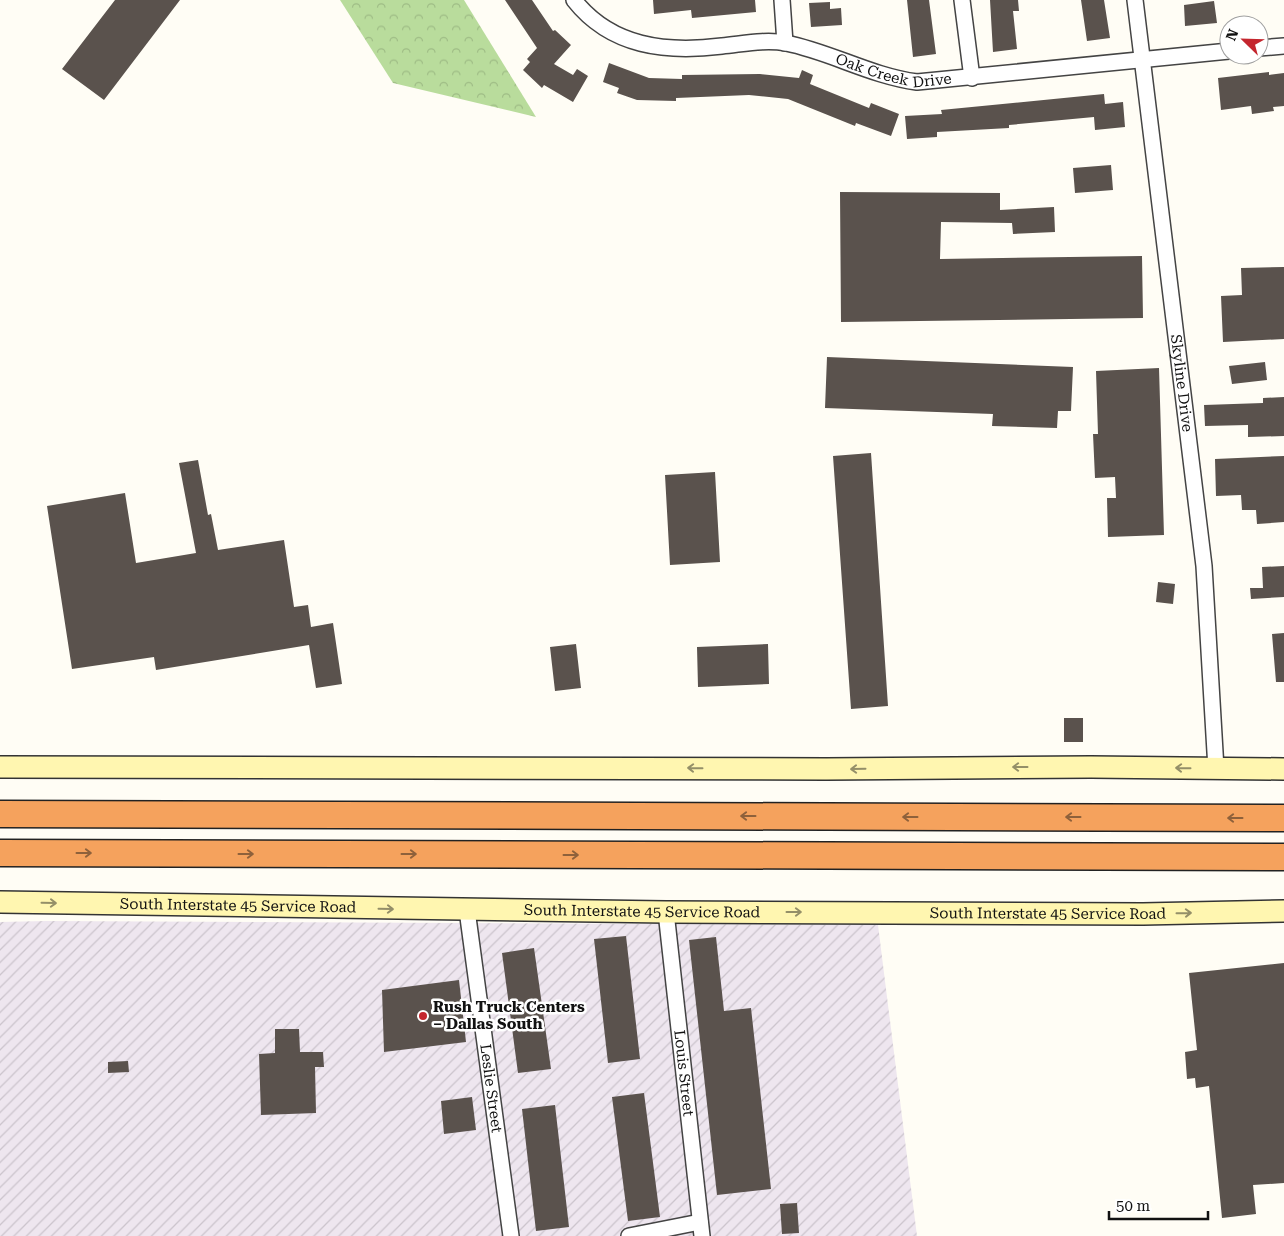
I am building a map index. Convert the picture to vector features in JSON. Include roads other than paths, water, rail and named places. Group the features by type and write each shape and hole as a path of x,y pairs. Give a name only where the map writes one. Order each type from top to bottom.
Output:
{"highway":[{"path":"0,814 1284,818"},
{"path":"0,853 1284,857"}],"main road":[{"path":"0,767 265,766 826,770 1091,767 1284,769"},
{"name":"South Interstate 45 Service Road","path":"0,902 666,912 1152,914 1284,911"}],"street":[{"name":"Oak Creek Drive","path":"574,0 600,26 623,38 654,46 682,49 762,41 785,43 895,79 917,82 1219,52"},
{"path":"782,0 785,43"},
{"path":"962,0 972,78"},
{"name":"Skyline Drive","path":"1135,0 1203,557 1216,769"},
{"path":"1269,47 1284,46"},
{"name":"Leslie Street","path":"467,910 511,1236"},
{"name":"Louis Street","path":"666,912 701,1229"},
{"path":"629,1236 701,1229"}],"place":[{"name":"Rush Truck Centers – Dallas South","path":"423,1016"}]}
